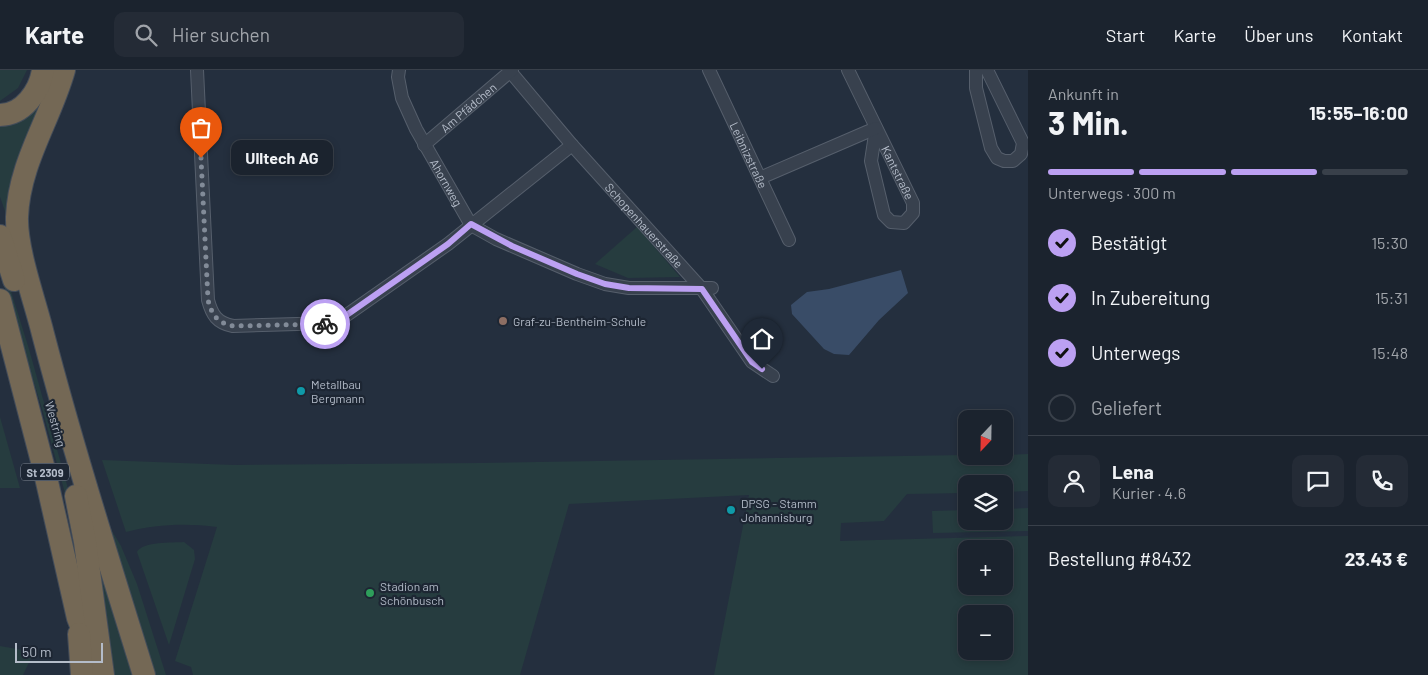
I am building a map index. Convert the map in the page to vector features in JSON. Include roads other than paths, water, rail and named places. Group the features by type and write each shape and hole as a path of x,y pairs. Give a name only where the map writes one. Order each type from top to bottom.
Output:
{"highway":[{"path":"0,115 5,115 21,108 34,95 42,79 43,70"},
{"path":"64,70 60,85 27,164 12,226 144,675"},
{"name":"Westring","path":"12,226 25,312 78,502 103,675"},
{"name":"Westring","path":"0,300 4,322 45,473 78,618 99,675"},
{"path":"25,312 48,351"},
{"path":"78,618 82,675"}],"street":[{"path":"197,70 208,300 215,318 223,324 233,326 332,324 440,249 572,145"},
{"name":"Ahornweg","path":"399,70 398,77 402,98 424,145 471,224"},
{"name":"Am Pfädchen","path":"424,145 511,70"},
{"name":"Schopenhauerstraße","path":"511,70 572,145 707,288 752,362 773,376"},
{"name":"Leibnizstraße","path":"709,70 789,240"},
{"name":"Kantstraße","path":"848,70 913,204 913,213 904,223 891,222 884,215 871,161 876,128"},
{"path":"976,70 976,88 992,148 997,158 1004,161 1013,160 1021,154 1023,143 987,70"},
{"path":"760,178 876,128"},
{"path":"471,224 505,243 605,284 629,288 707,288"}],"water":[{"path":"901,270 908,293 879,320 849,355 834,354 824,349 792,314 791,305 807,292 829,289"}],"place":[{"name":"Ulltech AG","path":"201,158"},
{"name":"Graf-zu-Bentheim-Schule","path":"503,321"},
{"name":"Metallbau Bergmann","path":"301,391"},
{"name":"DPSG - Stamm Johannisburg","path":"731,510"},
{"name":"Stadion am Schönbusch","path":"370,593"}]}
